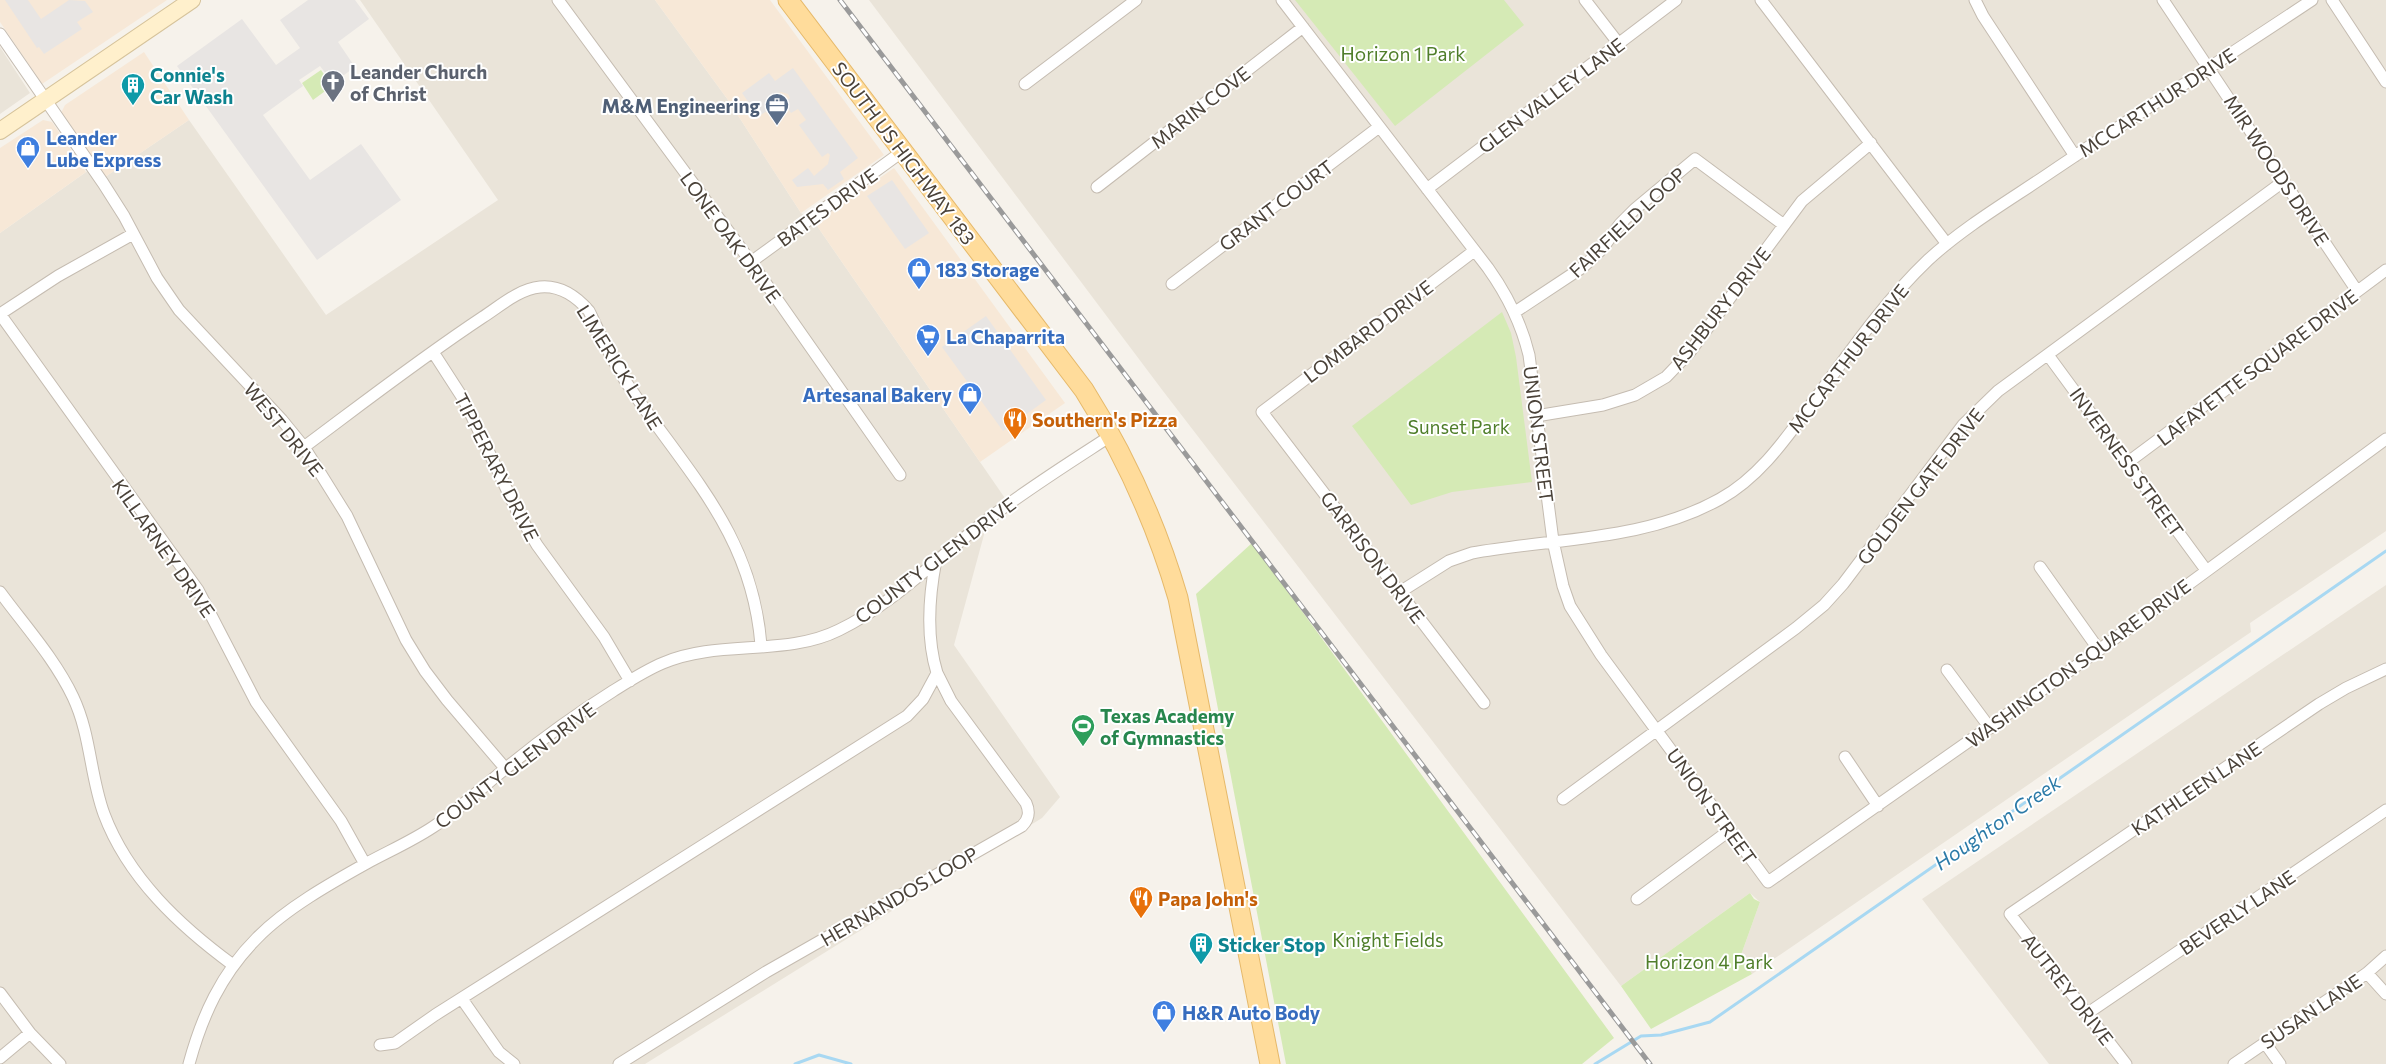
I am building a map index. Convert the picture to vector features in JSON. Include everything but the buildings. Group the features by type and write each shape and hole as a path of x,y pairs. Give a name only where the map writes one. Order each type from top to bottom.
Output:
{"main road":[{"path":"0,131 192,0"},
{"name":"SOUTH US HIGHWAY 183","path":"788,0 1084,390 1112,435 1138,485 1164,552 1178,598 1270,1064"}],"street":[{"name":"LONE OAK DRIVE","path":"558,0 750,262 900,475"},
{"path":"1025,84 1136,0"},
{"name":"UNION STREET","path":"1282,0 1500,285 1515,312 1523,329 1529,355 1553,541 1561,578 1570,606 1582,628 1768,882"},
{"path":"1585,0 1619,44"},
{"name":"GLEN VALLEY LANE","path":"1427,189 1676,0"},
{"path":"1761,0 1947,244"},
{"path":"1975,0 1983,16 2075,156"},
{"name":"MIR WOODS DRIVE","path":"2163,0 2358,291"},
{"name":"MCCARTHUR DRIVE","path":"1400,592 1430,571 1464,555 1665,524 1695,513 1724,498 1750,478 1776,450 1868,327 1927,261 1947,244 2075,156 2312,0"},
{"path":"2332,0 2386,82"},
{"name":"MARIN COVE","path":"1097,187 1303,27"},
{"name":"WEST DRIVE","path":"0,34 103,183 157,278 180,310 304,447 348,516 406,640 425,671 505,768"},
{"name":"GRANT COURT","path":"1172,284 1379,126"},
{"name":"ASHBURY DRIVE","path":"1536,416 1602,405 1635,395 1666,377 1688,353 1802,201 1871,144"},
{"name":"BATES DRIVE","path":"750,262 904,151"},
{"name":"FAIRFIELD LOOP","path":"1515,312 1582,267 1602,249 1620,224 1635,209 1695,159 1784,225"},
{"name":"GOLDEN GATE DRIVE","path":"1563,798 1796,628 1824,605 1843,584 1969,419 1998,391 2284,181"},
{"path":"0,314 58,276 133,234"},
{"name":"LOMBARD DRIVE","path":"1262,412 1474,251"},
{"name":"LAFAYETTE SQUARE DRIVE","path":"2127,463 2386,270"},
{"name":"LIMERICK LANE","path":"304,447 433,352 520,293 532,289 552,287 571,294 588,311 628,384 728,529 750,581 762,646"},
{"name":"KILLARNEY DRIVE","path":"0,314 198,590 256,702 341,821 365,864"},
{"name":"TIPPERARY DRIVE","path":"433,352 464,400 513,502 537,545 604,637 630,681"},
{"name":"INVERNESS STREET","path":"2048,355 2206,570"},
{"name":"GARRISON DRIVE","path":"1262,412 1484,703"},
{"name":"COUNTY GLEN DRIVE","path":"189,1064 204,1017 233,965 270,926 365,864 434,827 505,768 561,726 630,681 665,662 683,656 800,642 840,630 864,617 1027,491 1112,435"},
{"name":"WASHINGTON SQUARE DRIVE","path":"1768,882 2099,650 2386,439"},
{"name":"HERNANDOS LOOP","path":"619,1064 766,972 850,926 949,866 1027,822 1029,809 1026,803 951,701 936,673 930,623 931,596 936,560"},
{"path":"2040,567 2099,650"},
{"path":"0,592 56,669 73,696 89,741 104,814 129,862 152,892 180,922 233,965"},
{"name":"KATHLEEN LANE","path":"2010,914 2319,704 2346,688 2386,669"},
{"path":"1947,670 1990,728"},
{"path":"380,1045 395,1043 898,723 923,699 936,673"},
{"path":"1845,757 1878,806"},
{"name":"BEVERLY LANE","path":"2088,1013 2386,810"},
{"path":"1637,899 1730,830"},
{"name":"AUTREY DRIVE","path":"2010,914 2126,1064"},
{"name":"SUSAN LANE","path":"2234,1064 2367,973 2386,956"},
{"path":"2367,973 2386,994"},
{"path":"0,993 30,1033 60,1064"},
{"path":"462,999 499,1052 514,1064"},
{"path":"0,1058 30,1033"},
{"path":"2265,1043 2280,1064"}],"shaded area":[{"path":"0,0 167,0 42,84 0,22"},
{"path":"5,0 28,0 41,19 69,0 85,1 93,12 77,22 82,29 44,54 39,47 37,48"},
{"path":"308,0 355,0 369,19 338,42 355,67 333,83 320,66 299,80 303,86 263,115 310,180 361,144 401,200 317,260 177,66 242,19 276,65 300,48 280,20"},
{"path":"360,0 655,0 728,100 801,213 815,223 1009,504 988,520 954,645 1060,797 1042,818 645,1064 0,1064 0,233 96,165 105,177 189,120 326,315 498,200"},
{"path":"655,0 770,0 884,155 801,213 728,100"},
{"path":"869,0 2386,0 2386,531 2250,623 2251,632 1752,974 1741,955 1760,902 1750,893 1621,986 1163,391"},
{"path":"0,47 30,93 0,114"},
{"path":"144,52 189,120 105,177 61,113 65,105"},
{"path":"793,68 858,158 840,172 844,179 828,190 823,184 797,187 792,180 808,168 814,176 828,164 830,155 828,153 822,157 799,125 806,120 798,109 791,113 783,103 790,98 788,94 781,92 774,95 779,102 776,104 771,98 765,101 770,109 756,118 744,106 749,103 742,93 769,73 775,81"},
{"path":"43,120 52,122 86,172 0,233 0,148"},
{"path":"894,168 1065,403 980,462 815,223"},
{"path":"892,180 929,233 905,249 867,196"},
{"path":"986,316 1046,400 1003,431 942,347"},
{"path":"2386,585 2386,1064 2049,1064 1922,899"}],"green space":[{"name":"Horizon 1 Park","path":"1295,0 1504,0 1524,25 1395,126"},
{"path":"321,70 332,86 313,100 302,83"},
{"name":"Sunset Park","path":"1502,312 1511,333 1516,357 1532,482 1452,492 1411,505 1352,426"},
{"name":"Knight Fields","path":"1252,543 1614,1038 1582,1064 1286,1064 1196,594"},
{"name":"Horizon 4 Park","path":"1750,893 1754,899 1760,902 1741,955 1752,974 1651,1029 1621,986"}],"waterway":[{"name":"Houghton Creek","path":"1595,1064 1641,1036 1661,1035 1710,1022 2386,551"},
{"name":"Houghton Creek","path":"795,1064 819,1055 851,1064"}],"railway":[{"path":"840,0 1650,1064"}],"place":[{"name":"Leander Church of Christ","path":"333,103"},
{"name":"Connie's Car Wash","path":"133,106"},
{"name":"M&M Engineering","path":"777,126"},
{"name":"Leander Lube Express","path":"28,169"},
{"name":"183 Storage","path":"919,290"},
{"name":"La Chaparrita","path":"928,357"},
{"name":"Artesanal Bakery","path":"970,415"},
{"name":"Southern's Pizza","path":"1015,440"},
{"name":"Texas Academy of Gymnastics","path":"1083,747"},
{"name":"Papa John's","path":"1141,919"},
{"name":"Sticker Stop","path":"1201,965"},
{"name":"H&R Auto Body","path":"1164,1033"}]}
